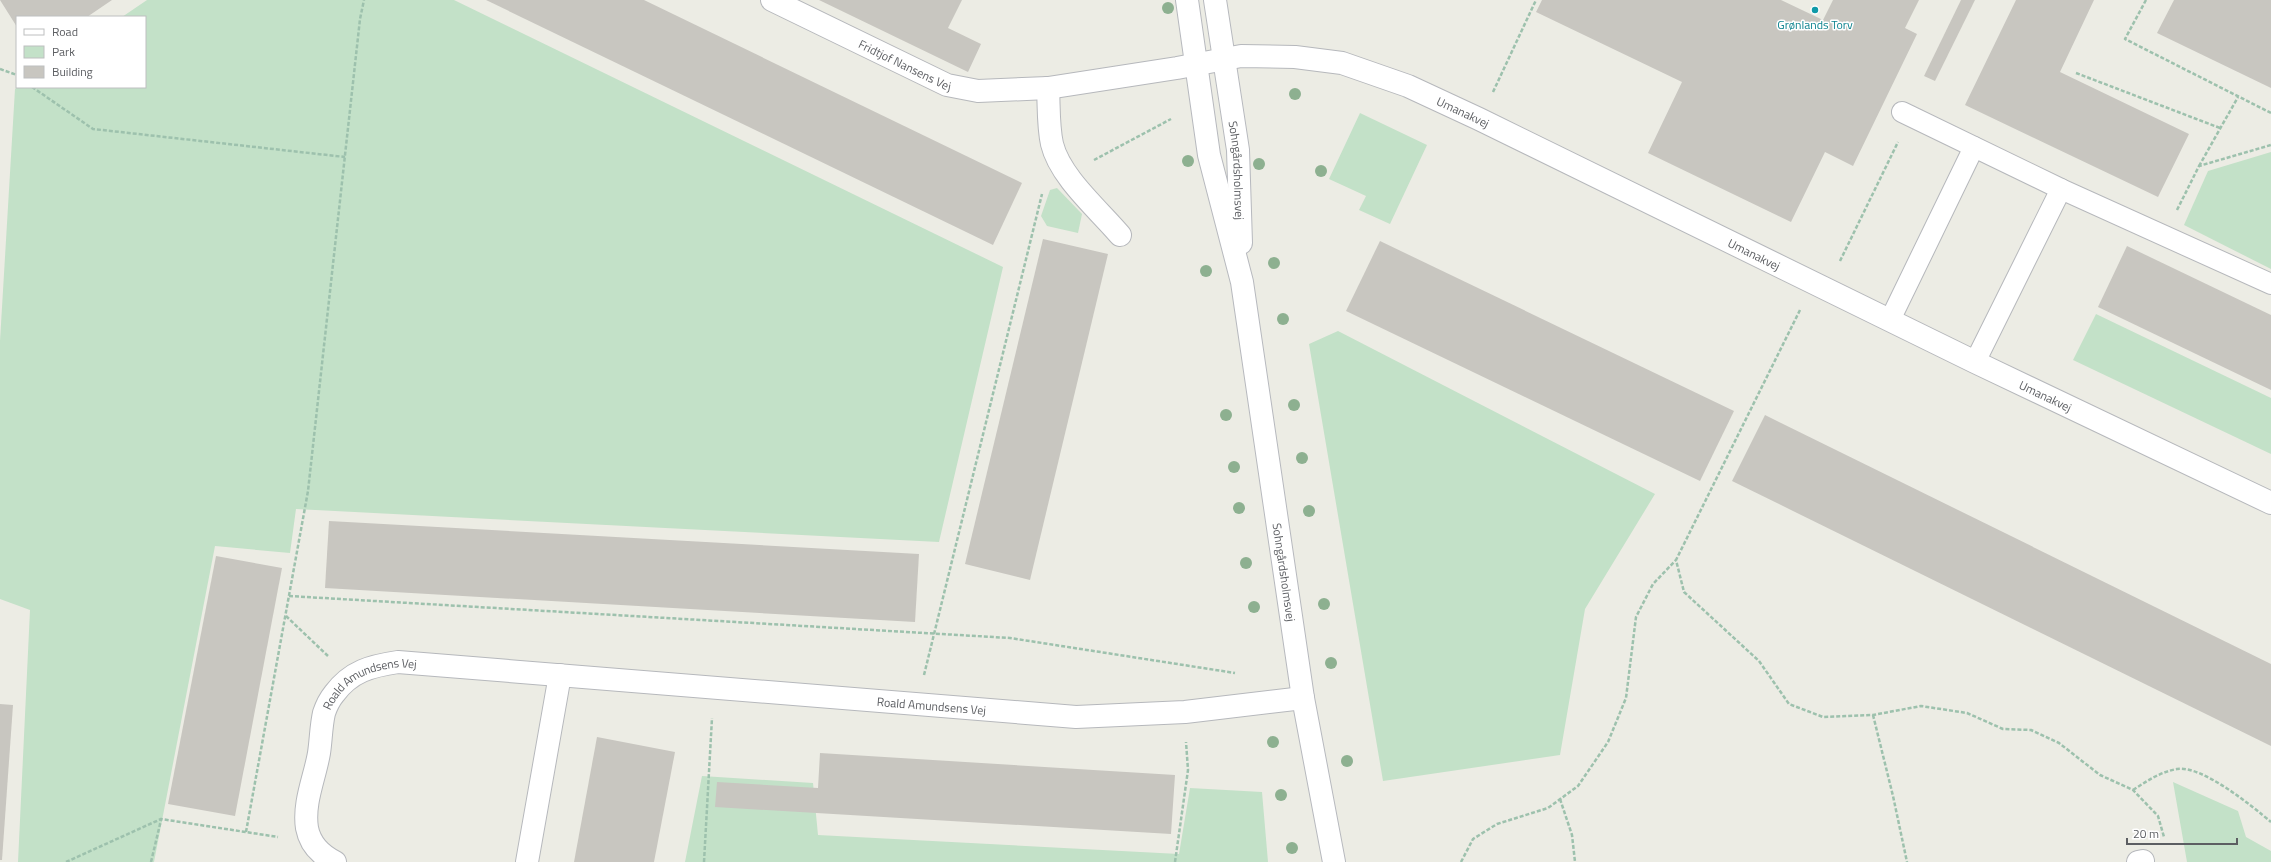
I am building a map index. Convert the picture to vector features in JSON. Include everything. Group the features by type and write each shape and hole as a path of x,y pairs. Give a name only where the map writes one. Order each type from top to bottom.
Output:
{"street":[{"name":"Fridtjof Nansens Vej","path":"772,0 947,85 978,91 1048,88 1197,64"},
{"name":"Sohngårdsholmsvej","path":"1187,0 1209,155 1242,282 1303,698 1334,862"},
{"name":"Sohngårdsholmsvej","path":"1215,0 1238,150 1242,282"},
{"name":"Umanakvej","path":"1224,59 1241,56 1288,57 1342,64 1408,86 1479,119 1975,362 2271,503"},
{"path":"1197,64 1224,59"},
{"path":"1048,88 1052,144 1064,168 1120,235"},
{"name":"Roald Amundsens Vej","path":"335,862 324,856 312,843 307,829 306,813 318,754 324,713 334,694 351,678 371,666 398,662 1076,717 1185,712 1303,698"},
{"path":"527,862 560,675"}],"lane":[{"path":"1907,114 2061,189 2271,284"},
{"path":"1890,320 1974,147"},
{"path":"1975,362 2061,189"}],"path":[{"path":"246,832 308,491 364,0"},
{"path":"1479,119 1536,0"},
{"path":"2146,0 2125,39 2271,114"},
{"path":"0,69 16,75"},
{"path":"2076,73 2220,128"},
{"path":"33,88 93,129 345,157"},
{"path":"2164,235 2199,166 2238,97"},
{"path":"1461,862 1473,839 1479,835 1497,824 1548,808 1578,786 1608,742 1626,698 1636,617 1653,584 1676,560 1820,286 1907,114"},
{"path":"917,704 933,633 1045,180 1064,168 1171,119"},
{"path":"2199,166 2271,145"},
{"path":"1676,560 1684,592 1759,661 1789,704 1822,717 1873,715 1921,706 1968,713 2003,728 2031,730 2060,743 2100,775 2133,790 2158,816 2165,841"},
{"path":"289,596 1010,638 1236,674"},
{"path":"286,616 351,678"},
{"path":"704,862 714,688"},
{"path":"1175,862 1188,770 1185,712"},
{"path":"1873,715 1907,862"},
{"path":"2133,790 2155,776 2178,769 2201,775 2238,794 2271,822"},
{"path":"1560,800 1572,835 1574,862"},
{"path":"151,862 161,819"},
{"path":"66,862 161,819 312,843"}],"green space":[{"path":"147,0 454,0 1003,267 939,542 296,509 290,553 215,546 154,862 18,862 30,610 0,599 0,341 15,89 146,88 146,16 123,16"},
{"path":"1360,113 1427,145 1390,224 1359,210 1366,196 1329,179"},
{"path":"2271,152 2271,269 2184,225 2208,171"},
{"path":"1057,188 1082,214 1078,233 1047,226 1041,216 1050,190"},
{"path":"2096,314 2271,398 2271,454 2073,360"},
{"path":"1338,331 1655,494 1585,609 1560,755 1383,781 1309,344"},
{"path":"702,776 813,783 818,835 1179,854 1190,788 1262,792 1268,862 685,862"},
{"path":"2173,782 2238,811 2246,837 2271,851 2271,862 2187,862"}],"building":[{"path":"0,0 112,0 88,16 16,16 16,25"},
{"path":"486,0 644,0 1022,183 993,245"},
{"path":"819,0 962,0 948,28 981,44 968,72"},
{"path":"1542,0 1781,0 1823,20 1833,0 1919,0 1905,28 1917,34 1853,166 1825,152 1791,222 1648,153 1682,82 1536,12"},
{"path":"1961,0 1975,0 1935,81 1924,76"},
{"path":"2016,0 2094,0 2060,72 2189,134 2158,197 1965,105"},
{"path":"2174,0 2271,0 2271,88 2157,33"},
{"path":"1043,239 1108,254 1030,580 965,564"},
{"path":"1380,241 1734,411 1700,481 1346,311"},
{"path":"2127,246 2271,315 2271,390 2098,307"},
{"path":"1765,415 2271,664 2271,746 1732,481"},
{"path":"329,521 919,554 915,622 325,588"},
{"path":"216,556 282,568 235,816 168,804"},
{"path":"0,704 13,705 2,860 0,860"},
{"path":"597,737 675,752 654,862 574,862"},
{"path":"820,753 1175,775 1171,834 715,807 717,782 818,788"}],"place":[{"name":"Grønlands Torv","path":"1815,10"}]}
